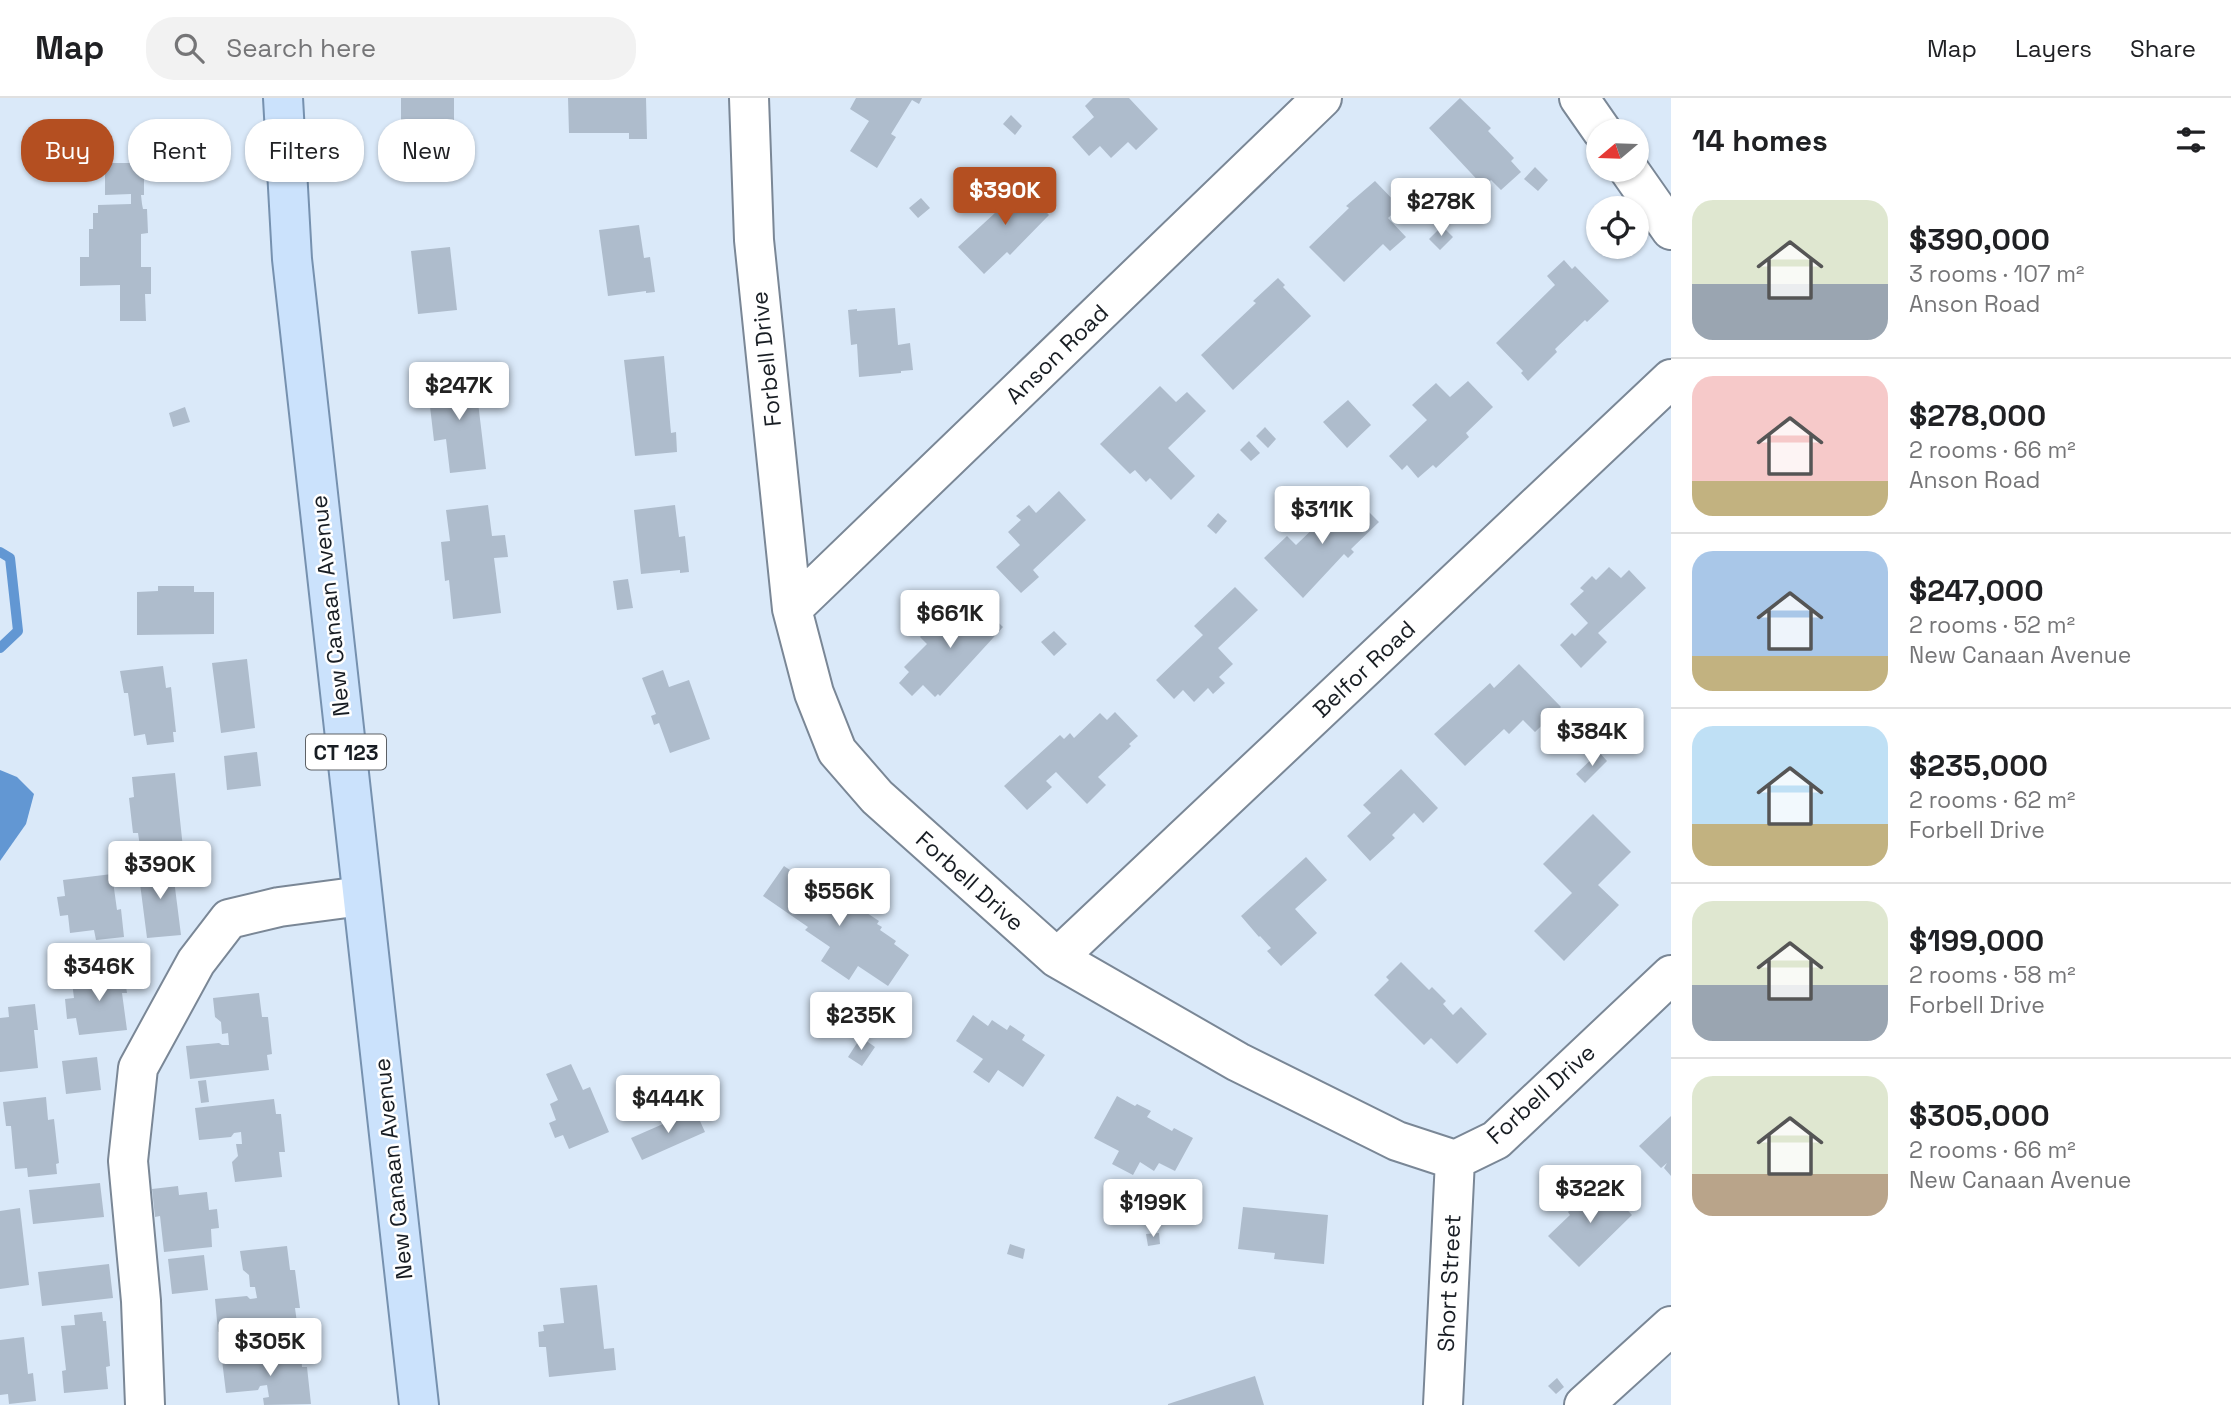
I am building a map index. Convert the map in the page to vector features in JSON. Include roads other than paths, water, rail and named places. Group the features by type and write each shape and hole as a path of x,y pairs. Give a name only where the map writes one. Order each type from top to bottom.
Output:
{"main road":[{"name":"New Canaan Avenue","path":"283,98 292,259 419,1405"}],"street":[{"name":"Forbell Drive","path":"749,98 754,240 792,610 814,693 837,751 877,797 1057,958 1238,1062 1397,1141 1455,1160 1496,1140 1671,975"},
{"name":"Anson Road","path":"792,610 1322,98"},
{"path":"1579,98 1594,119"},
{"path":"1637,182 1671,230"},
{"name":"Belfor Road","path":"1057,958 1671,379"},
{"path":"145,1405 141,1301 128,1161 138,1068 196,962 229,919 279,907 362,895"},
{"name":"Short Street","path":"1443,1405 1455,1160"},
{"path":"1584,1405 1671,1326"}],"water":[{"path":"0,770 17,777 34,794 26,824 0,861"}],"waterway":[{"path":"0,552 10,558 18,631 0,648"}]}
